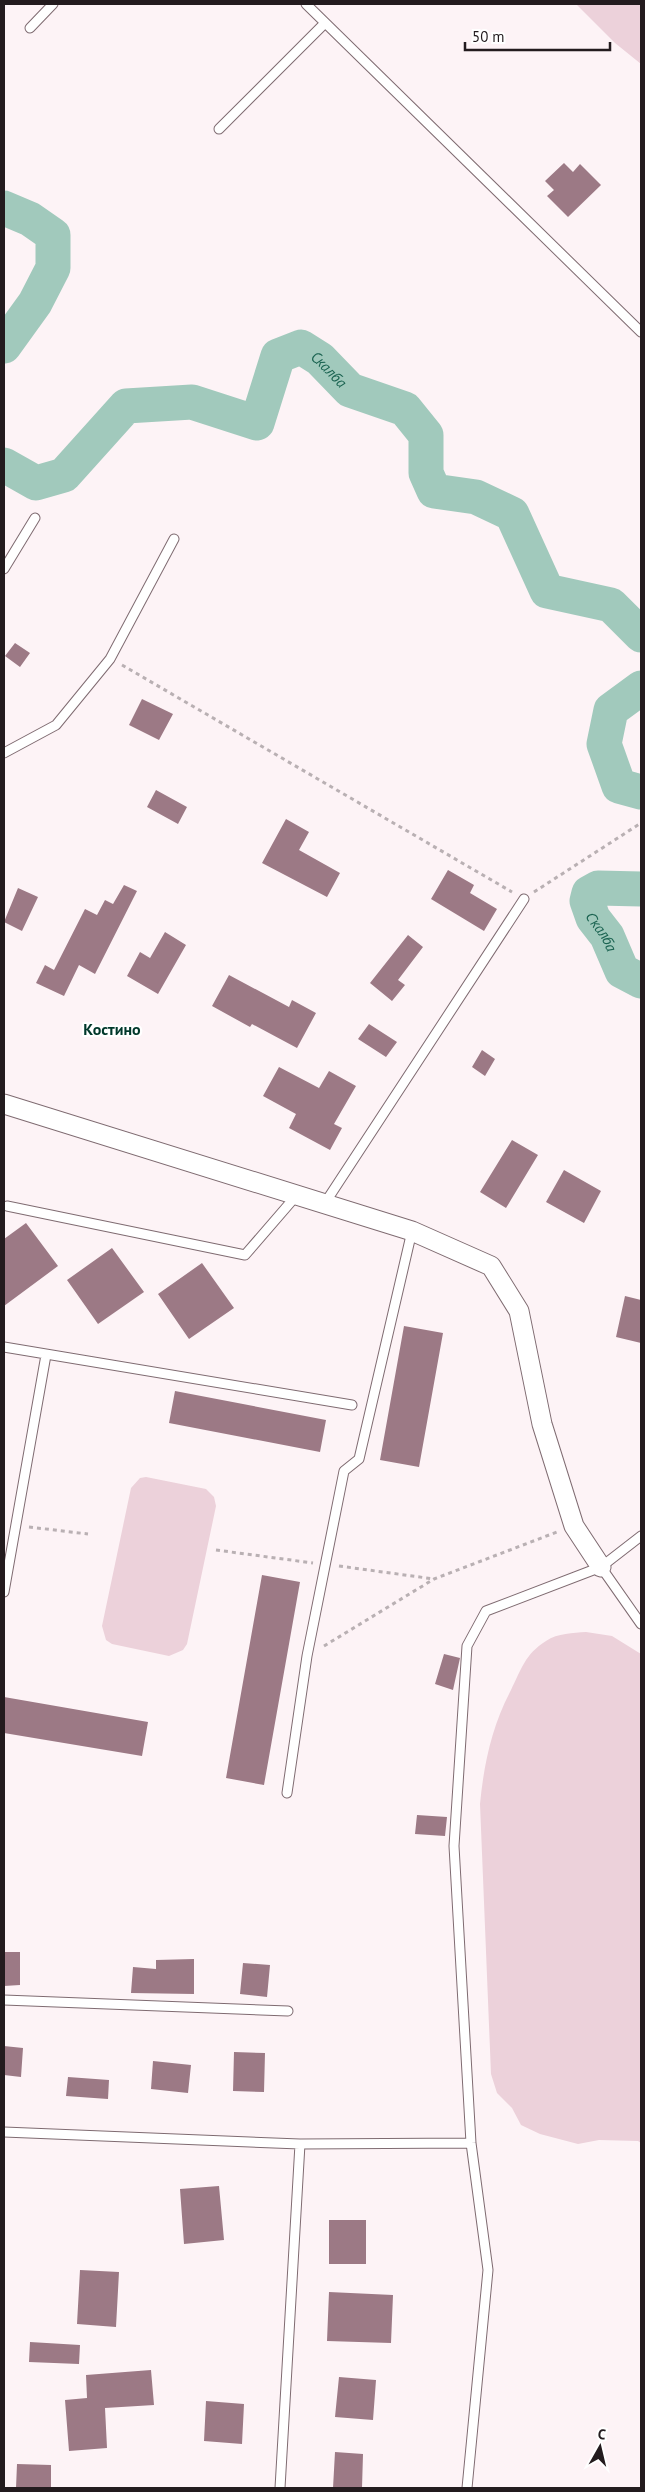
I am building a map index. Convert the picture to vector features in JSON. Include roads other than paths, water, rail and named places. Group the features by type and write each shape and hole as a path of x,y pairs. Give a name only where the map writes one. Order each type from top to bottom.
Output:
{"street":[{"path":"4,1104 412,1231 491,1266 519,1311 542,1424 574,1526 600,1567"}],"lane":[{"path":"30,28 53,4"},
{"path":"306,4 641,332"},
{"path":"219,128 325,23"},
{"path":"4,569 35,518"},
{"path":"4,753 56,725 110,659 174,539"},
{"path":"325,1203 524,899"},
{"path":"7,1206 245,1255 296,1196"},
{"path":"287,1793 307,1656 344,1471 359,1459 412,1231"},
{"path":"4,1347 352,1405"},
{"path":"4,1592 46,1355"},
{"path":"467,2488 488,2270 471,2142 454,1846 467,1646 486,1611 600,1567 641,1536"},
{"path":"600,1567 641,1624"},
{"path":"4,2000 288,2011"},
{"path":"4,2132 300,2144 471,2142"},
{"path":"280,2488 300,2144"}],"waterway":[{"name":"Скалба","path":"4,208 30,219 53,235 53,268 35,303 4,346"},
{"name":"Скалба","path":"4,465 36,483 64,475 126,406 192,402 257,423 278,356 301,347 320,359 350,390 405,409 426,435 426,473 434,491 476,497 512,514 547,591 611,605 641,635"},
{"name":"Скалба","path":"641,688 611,710 604,744 619,786 641,792"},
{"name":"Скалба","path":"641,889 598,888 589,893 587,901 593,918 607,936 622,971 641,981"}],"district":[{"name":"Костино","path":"112,1029"}]}
